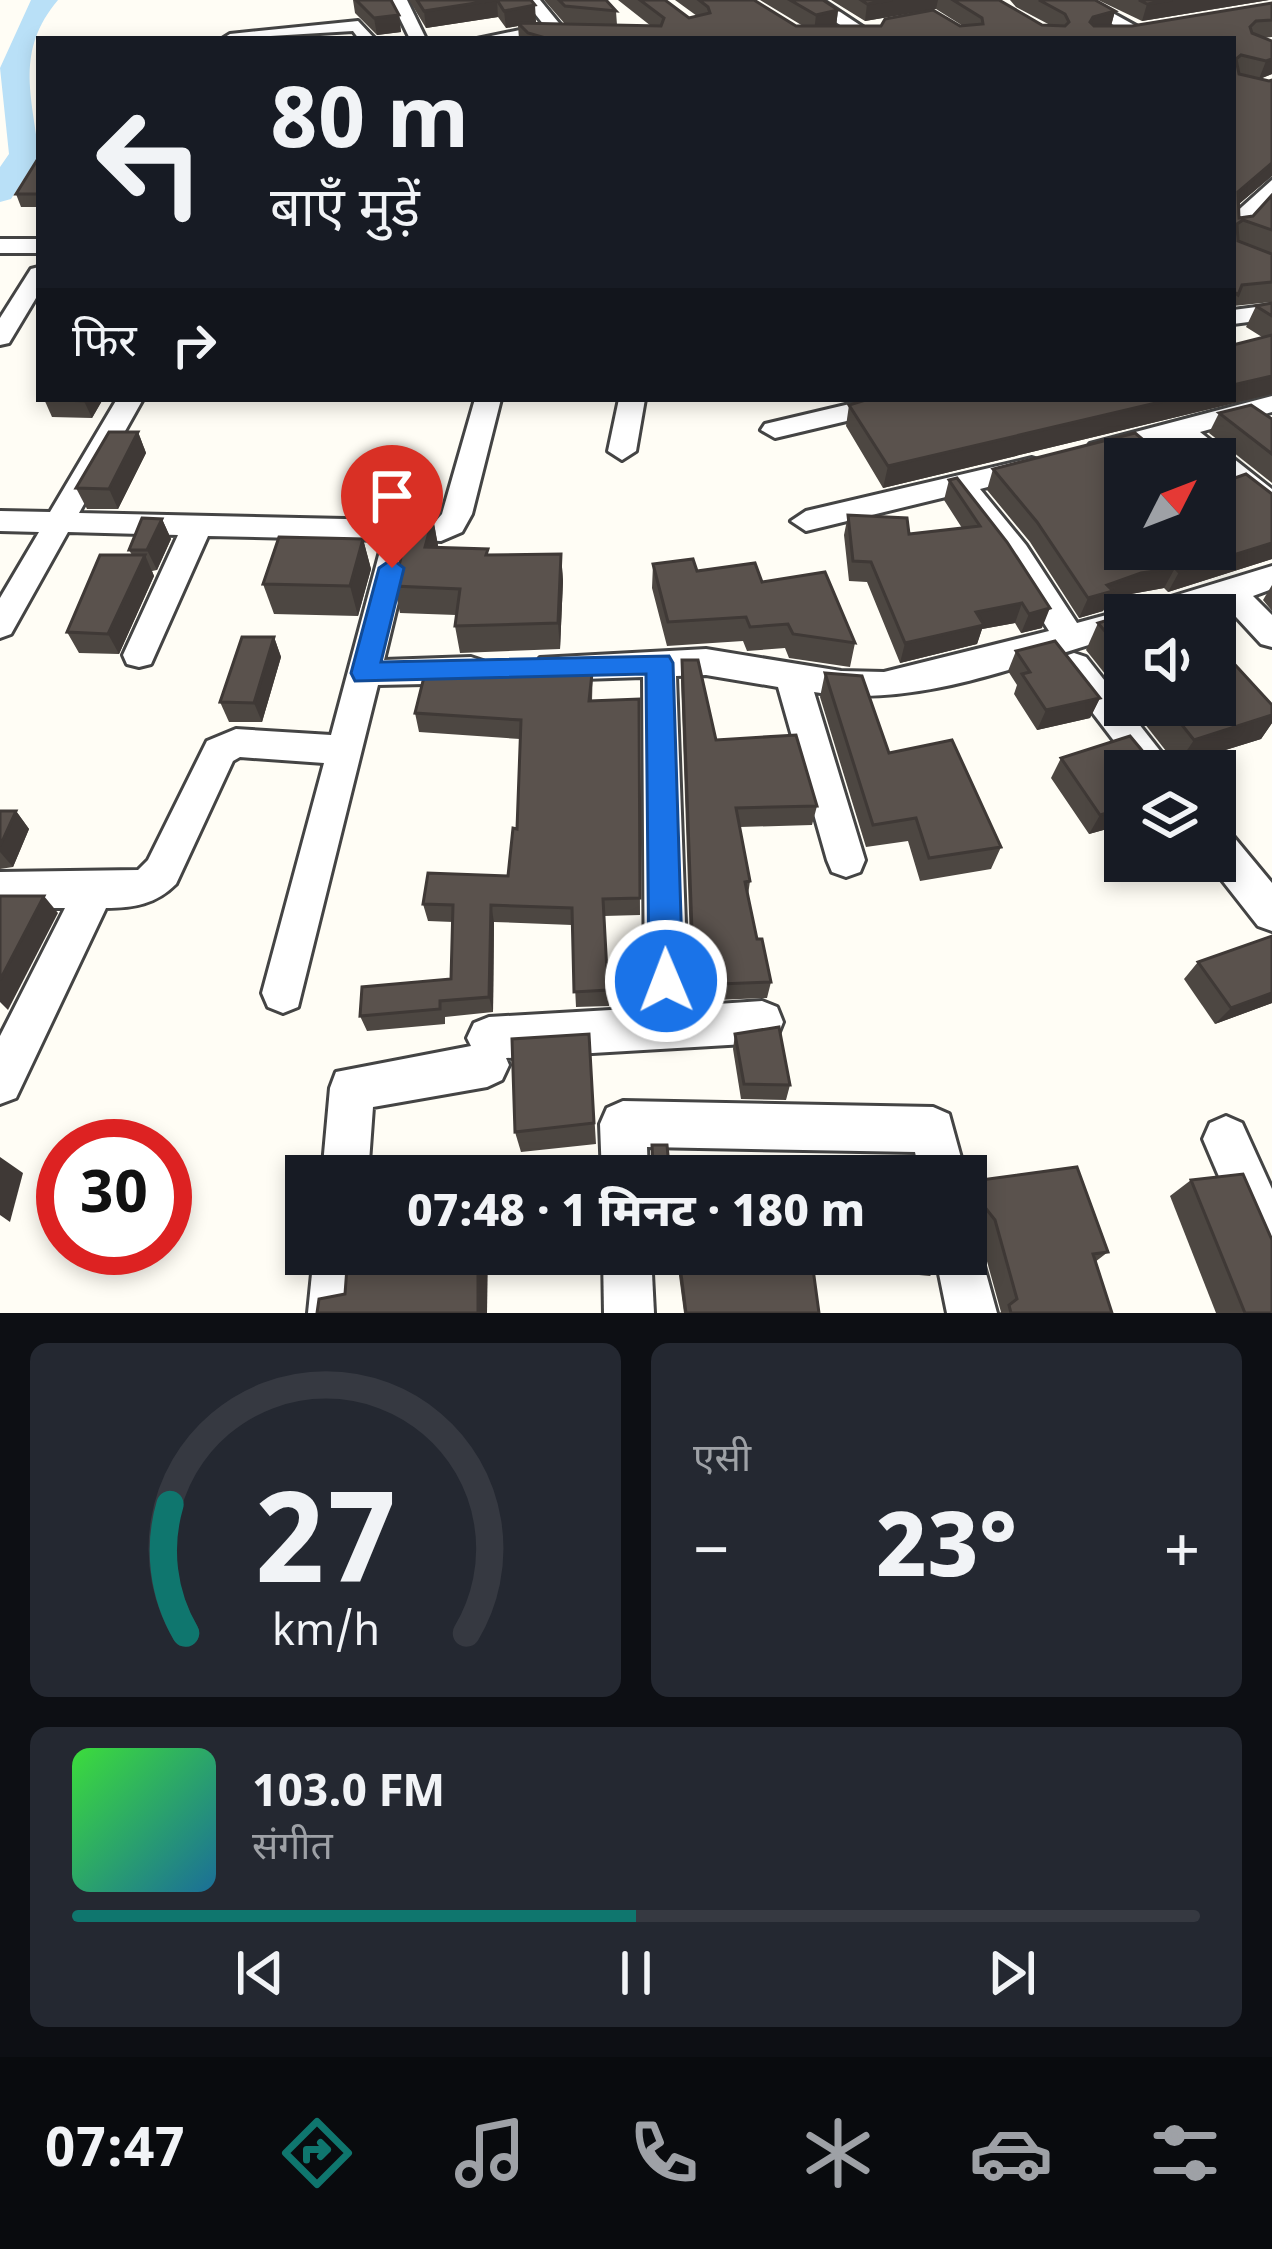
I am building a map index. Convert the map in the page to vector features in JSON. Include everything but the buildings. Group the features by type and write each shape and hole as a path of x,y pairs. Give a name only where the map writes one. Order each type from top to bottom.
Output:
{"street":[{"path":"399,0 417,36"},
{"path":"532,0 564,34"},
{"path":"811,0 872,32"},
{"path":"1077,0 1147,30 1114,36"},
{"path":"340,2 363,33"},
{"path":"619,15 632,36"},
{"path":"841,35 872,32"},
{"path":"296,36 363,33"},
{"path":"532,36 610,36"},
{"path":"1236,188 1269,194"},
{"path":"1236,225 1269,194"},
{"path":"0,246 36,246"},
{"path":"0,338 36,279"},
{"path":"1236,317 1272,311"},
{"path":"0,626 128,402"},
{"path":"0,520 424,534 452,525 487,402"},
{"path":"622,451 631,402"},
{"path":"775,430 892,402"},
{"path":"806,520 1272,404"},
{"path":"1181,430 1272,504"},
{"path":"960,484 1015,553 1062,639 1143,750"},
{"path":"140,655 197,526"},
{"path":"283,993 400,533"},
{"path":"1224,594 1272,577"},
{"path":"1231,592 1272,635"},
{"path":"364,673 659,663 744,666 884,685 922,679 1104,628"},
{"path":"659,663 668,1027"},
{"path":"792,676 846,860"},
{"path":"0,890 129,890 149,884 161,872 220,751 236,742 345,749"},
{"path":"1236,868 1272,913"},
{"path":"0,1082 96,887"},
{"path":"347,1155 352,1088 488,1052 668,1027 762,1022"},
{"path":"624,1155 623,1124 933,1130 938,1155"},
{"path":"1226,1139 1272,1244"},
{"path":"333,1313 336,1275"},
{"path":"628,1275 629,1313"},
{"path":"964,1275 972,1313"}],"waterway":[{"path":"0,192 24,154 13,69 36,8 46,0"}],"route":[{"path":"392,568 364,673 659,663 666,981"}]}
